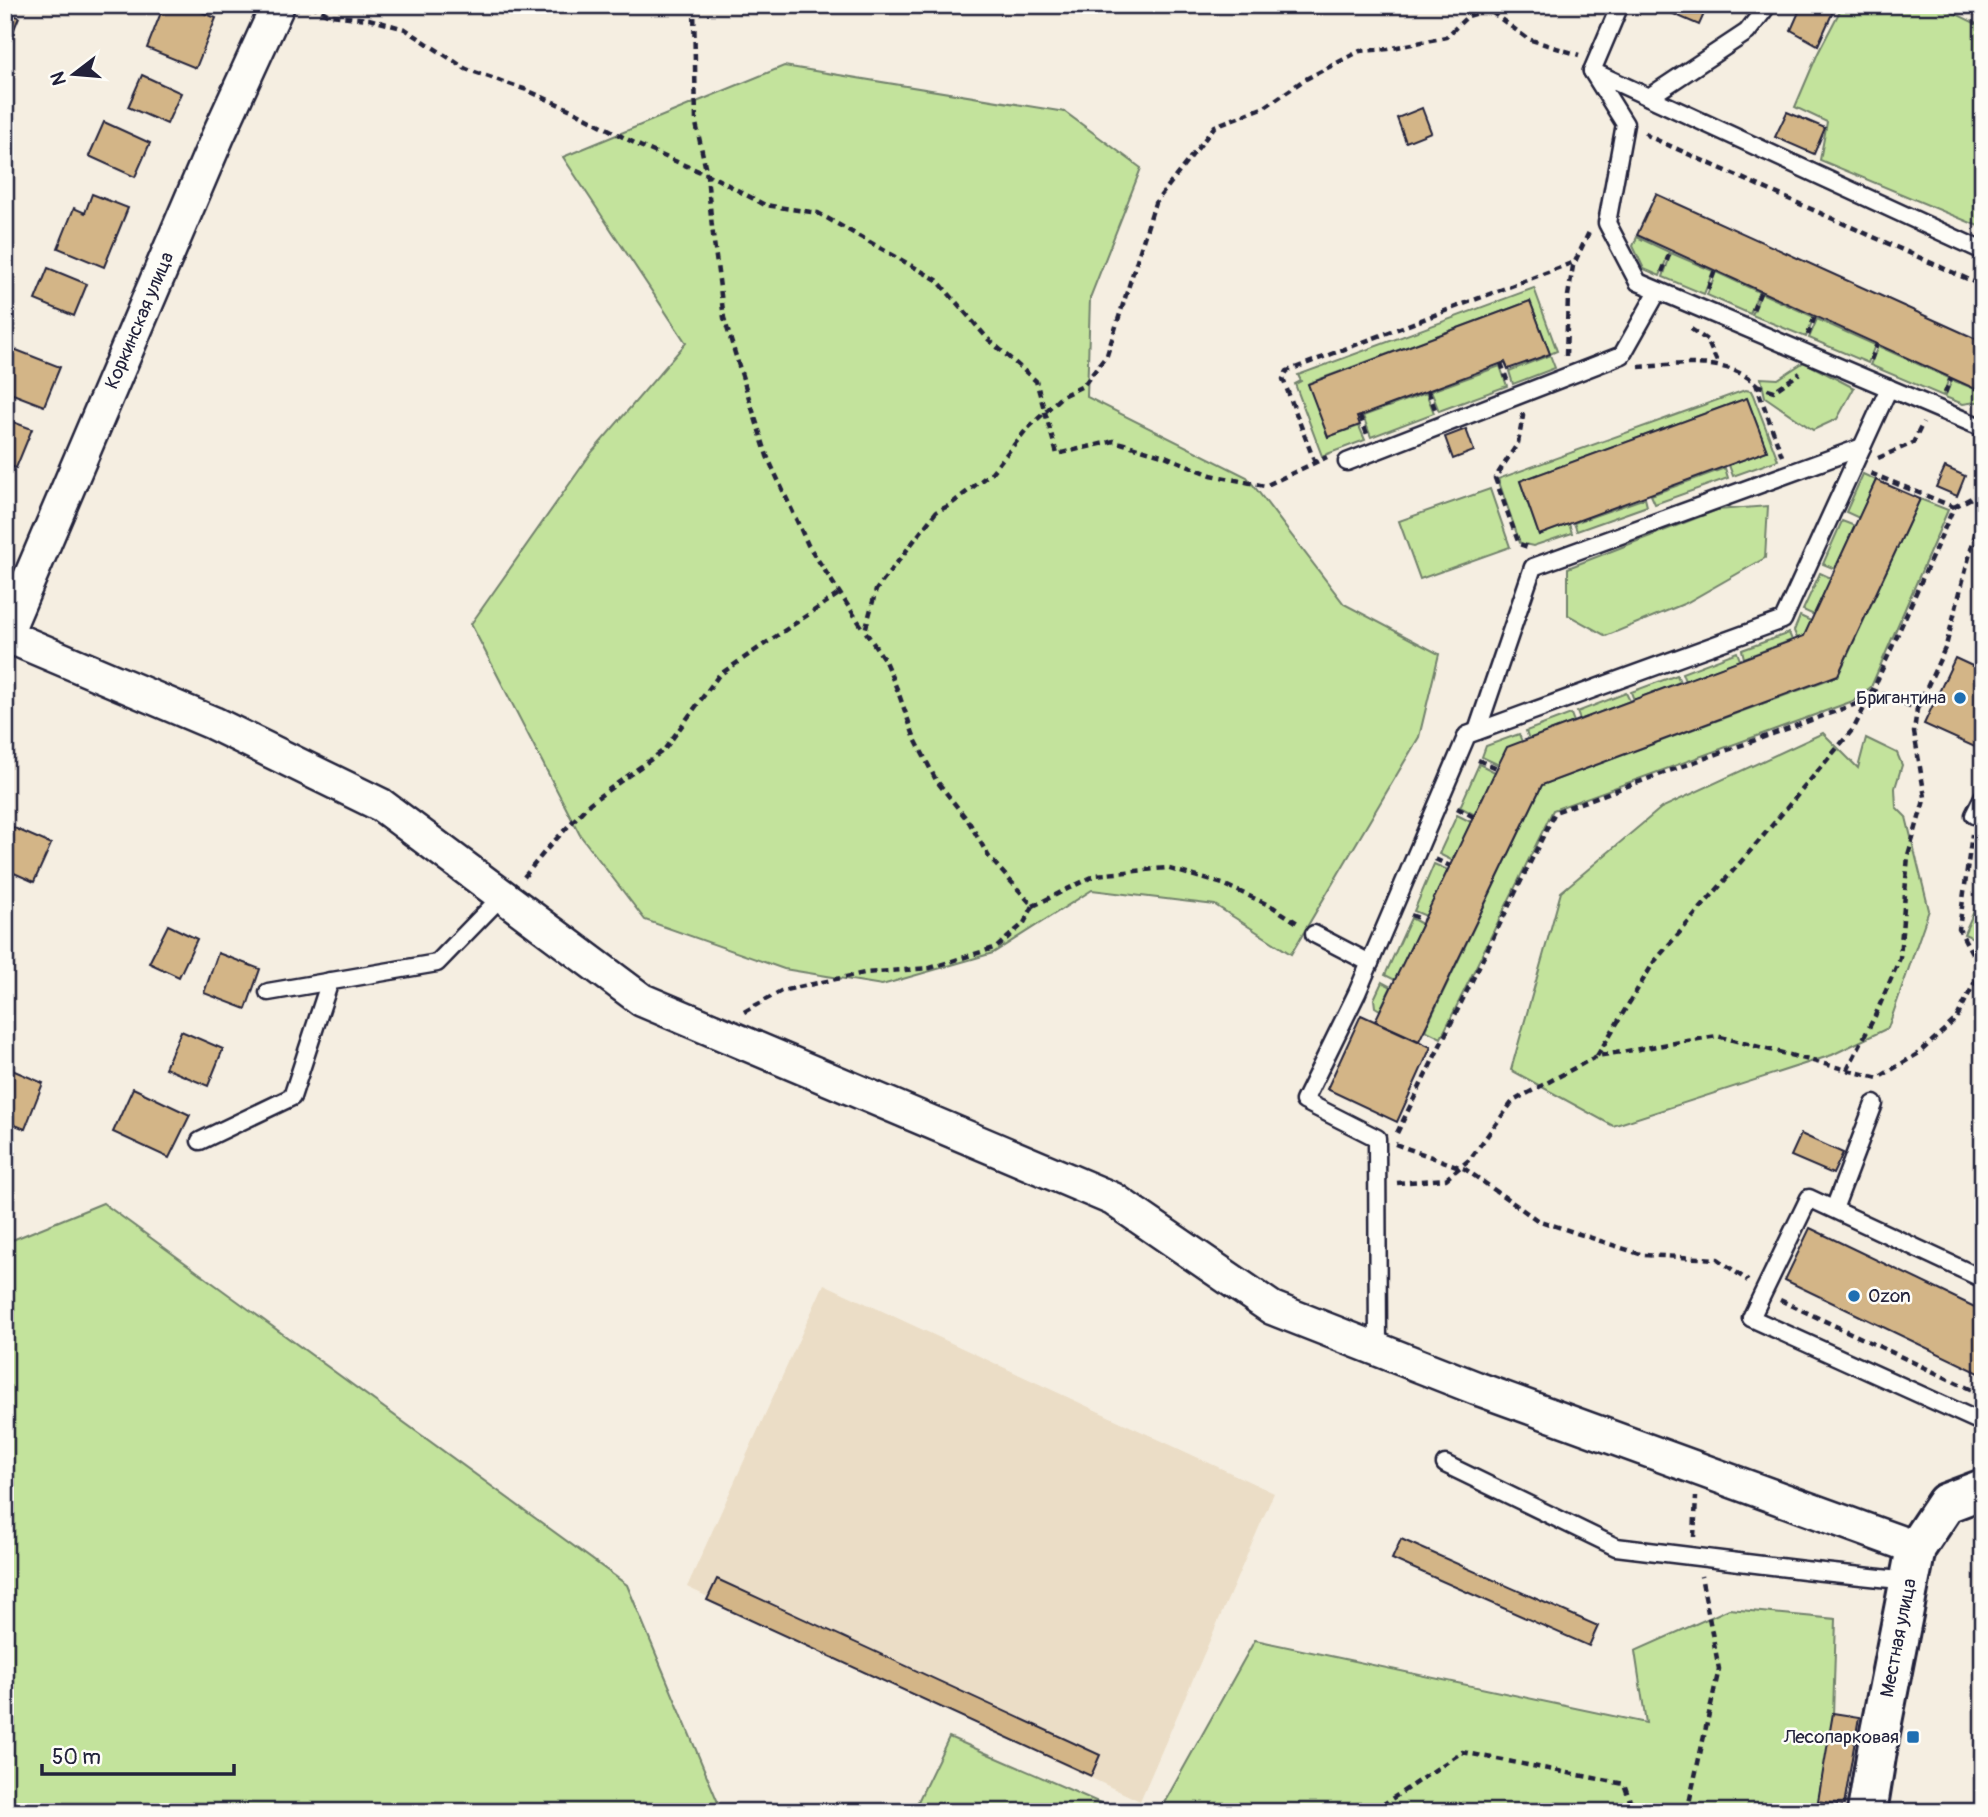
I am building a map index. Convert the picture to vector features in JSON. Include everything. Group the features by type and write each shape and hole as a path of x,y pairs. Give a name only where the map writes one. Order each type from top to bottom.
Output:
{"main road":[{"path":"1913,1564 1945,1503 1983,1489"},
{"name":"Местная улица","path":"1867,1812 1913,1564"}],"street":[{"name":"Коркинская улица","path":"5,636 218,136 278,5"},
{"path":"5,636 213,723 381,805 642,1000 1114,1199 1272,1308 1476,1388 1695,1467 1913,1564"}],"lane":[{"path":"1594,66 1620,5"},
{"path":"1649,97 1747,33 1768,5"},
{"path":"1594,66 1649,97 1979,246"},
{"path":"1594,66 1625,124 1607,223 1638,282 1655,296 1889,388 1938,402 1983,428"},
{"path":"1347,462 1622,355 1655,296"},
{"path":"1378,1349 1377,1138 1304,1101 1357,993 1467,735 1783,620 1889,388"},
{"path":"1477,731 1533,567 1862,447"},
{"path":"1974,815 1983,797"},
{"path":"268,992 438,963 504,898"},
{"path":"1314,934 1370,963"},
{"path":"200,1141 292,1097 330,981"},
{"path":"1833,1209 1874,1104"},
{"path":"1983,1279 1809,1198 1751,1318 1983,1423"},
{"path":"1445,1464 1616,1547 1697,1557 1913,1564"}],"path":[{"path":"311,5 329,15 369,19 405,29 466,69 555,103 765,205 818,213 937,280 988,338 1036,381 1057,454 1114,441 1165,456 1212,475 1265,486 1328,456"},
{"path":"694,5 696,123 707,175 724,318 763,443 808,545 884,659 915,739 936,780 969,822 989,857 1033,906"},
{"path":"1482,5 1528,39 1594,66"},
{"path":"865,631 876,590 936,512 950,505 992,472 1026,430 1062,396 1083,386 1107,355 1155,203 1215,126 1265,107 1304,80 1360,51 1388,50 1446,37 1468,16 1489,10"},
{"path":"1648,136 1983,286"},
{"path":"1565,365 1568,296 1575,262 1591,228 1609,212"},
{"path":"1652,273 1661,277 1671,250"},
{"path":"1315,463 1283,379 1287,371 1575,262"},
{"path":"1705,296 1715,271"},
{"path":"1751,315 1760,291"},
{"path":"1655,296 1707,340 1719,367"},
{"path":"1806,339 1815,316"},
{"path":"1869,365 1877,344"},
{"path":"1639,367 1714,364 1774,391 1819,359"},
{"path":"1501,363 1509,387"},
{"path":"1877,459 1913,443 1951,378"},
{"path":"1756,384 1783,460"},
{"path":"1427,391 1437,415"},
{"path":"1360,415 1369,440"},
{"path":"1518,443 1495,478 1519,544 1532,548"},
{"path":"1863,470 1954,507"},
{"path":"1597,1056 1654,962 1854,728 1954,507 1983,492"},
{"path":"1847,1070 1875,1016 1900,958 1908,855 1925,797 1914,732 1917,709 1946,646 1983,503"},
{"path":"504,898 590,803 664,750 719,675 840,593"},
{"path":"1873,690 1917,709"},
{"path":"1873,690 1856,704 1555,813 1392,1143 1461,1167 1537,1220 1643,1255 1718,1259 1763,1292 1983,1395"},
{"path":"1473,772 1481,752"},
{"path":"1478,760 1497,768"},
{"path":"1462,796 1457,808 1474,817"},
{"path":"1377,1185 1446,1179 1470,1159 1513,1101 1597,1056 1717,1036 1878,1078 1919,1053 1956,1019 1981,970 1959,929 1974,815"},
{"path":"1429,870 1434,859 1450,866"},
{"path":"724,1034 732,1018 781,991 864,973 930,968 997,947 1024,923 1033,906 1096,874 1166,868 1223,884 1273,907 1314,934"},
{"path":"1405,925 1414,903"},
{"path":"1409,914 1424,920"},
{"path":"1687,1812 1719,1669 1693,1540 1695,1467"},
{"path":"1372,1812 1462,1752 1624,1784 1634,1812"},
{"path":"1630,1801 1655,1812"}],"shaded area":[{"path":"1951,5 1983,5 1983,21"},
{"path":"824,1284 1274,1493 1140,1801 687,1587"}],"green space":[{"path":"1843,5 1938,5 1983,27 1983,228 1820,160 1827,122 1795,107 1818,53"},
{"path":"784,66 1065,112 1141,168 1090,298 1087,397 1247,477 1344,604 1439,654 1419,737 1291,954 1215,905 1092,890 993,953 882,985 784,969 645,920 580,835 471,624 592,452 686,343 563,157"},
{"path":"1637,237 1669,252 1660,276 1644,269 1633,246"},
{"path":"1671,253 1713,271 1704,294 1663,277"},
{"path":"1716,272 1759,292 1750,314 1707,295"},
{"path":"1534,288 1557,351 1550,354 1530,301 1309,383 1328,437 1359,426 1365,440 1322,456 1295,384 1301,381 1298,375"},
{"path":"1761,293 1814,317 1806,337 1752,315"},
{"path":"1817,319 1875,345 1868,363 1809,338"},
{"path":"1878,346 1949,378 1943,396 1870,365"},
{"path":"1550,355 1555,368 1513,384 1509,371"},
{"path":"1804,362 1854,388 1837,419 1813,430 1765,397 1761,378 1778,379"},
{"path":"1500,366 1507,386 1439,411 1431,391"},
{"path":"1952,380 1983,392 1983,401 1963,404 1945,397"},
{"path":"1745,390 1751,391 1753,395 1778,460 1733,476 1729,465 1767,451 1747,398 1520,481 1539,535 1569,524 1572,533 1533,546 1520,543 1498,479"},
{"path":"1426,393 1434,413 1371,437 1363,416"},
{"path":"1725,468 1728,478 1655,504 1651,495"},
{"path":"1863,474 1876,480 1859,518 1846,512"},
{"path":"1490,489 1510,547 1420,579 1399,521"},
{"path":"1645,498 1647,506 1577,531 1574,523"},
{"path":"1920,499 1948,510 1871,687 1853,701 1553,810 1441,1038 1425,1030 1542,785 1838,676"},
{"path":"1768,506 1765,558 1686,603 1606,636 1568,615 1568,568 1717,510"},
{"path":"1842,521 1855,526 1835,569 1823,564"},
{"path":"1820,573 1831,578 1814,615 1803,610"},
{"path":"1800,616 1811,621 1804,636 1797,638 1794,631"},
{"path":"1789,633 1792,640 1744,658 1742,650"},
{"path":"1737,652 1740,660 1685,681 1682,673"},
{"path":"1677,675 1680,682 1634,700 1631,692"},
{"path":"1626,693 1630,701 1580,720 1577,712"},
{"path":"1571,714 1574,722 1529,739 1526,731"},
{"path":"1823,733 1858,768 1866,738 1897,753 1902,765 1895,788 1896,807 1906,817 1929,910 1888,1028 1832,1055 1613,1126 1511,1070 1561,892 1661,808"},
{"path":"1519,734 1522,742 1499,765 1482,757 1486,746"},
{"path":"1479,764 1495,772 1475,815 1460,807"},
{"path":"1457,815 1471,822 1453,861 1439,854"},
{"path":"1434,864 1448,870 1426,916 1414,911"},
{"path":"1983,891 1983,942 1964,934"},
{"path":"1411,918 1422,924 1395,980 1385,975"},
{"path":"1382,982 1391,987 1380,1010 1375,1007 1374,999"},
{"path":"103,1203 627,1585 722,1812 5,1812 5,1243"},
{"path":"1729,1609 1836,1619 1830,1812 1159,1812 1255,1640 1646,1723 1635,1651"},
{"path":"949,1737 1121,1812 913,1812"}],"building":[{"path":"164,5 185,5 216,18 196,68 147,48"},
{"path":"1664,5 1708,5 1699,25 1662,9"},
{"path":"1802,5 1836,5 1818,45 1791,30"},
{"path":"5,12 19,17 6,49 5,49"},
{"path":"142,75 181,93 167,124 128,107"},
{"path":"1422,108 1431,132 1406,142 1397,118"},
{"path":"1787,112 1825,128 1814,154 1775,137"},
{"path":"104,122 150,143 135,177 89,156"},
{"path":"92,194 128,208 104,267 58,248 74,208 85,213"},
{"path":"1656,194 1983,342 1982,392 1637,235"},
{"path":"48,268 87,284 74,316 35,300"},
{"path":"1530,301 1550,354 1508,369 1505,362 1357,417 1360,425 1328,437 1308,384"},
{"path":"6,346 60,367 44,406 5,391"},
{"path":"1747,398 1767,451 1539,535 1520,481"},
{"path":"5,419 32,429 16,468 5,464"},
{"path":"1466,429 1474,451 1453,459 1445,437"},
{"path":"1945,467 1965,476 1957,496 1936,487"},
{"path":"1876,480 1920,499 1838,675 1542,785 1419,1041 1375,1021 1507,747 1804,636"},
{"name":"Бригантина","path":"1955,658 1983,671 1983,736 1977,748 1924,724"},
{"path":"5,824 51,844 34,882 5,869"},
{"path":"168,925 197,939 179,977 149,963"},
{"path":"218,953 260,969 246,1009 204,993"},
{"path":"1361,1015 1431,1047 1397,1122 1327,1089"},
{"path":"181,1031 223,1049 208,1086 165,1068"},
{"path":"5,1067 43,1083 25,1129 5,1121"},
{"path":"133,1088 190,1115 169,1158 113,1132"},
{"path":"1801,1134 1843,1153 1833,1174 1791,1156"},
{"path":"1810,1228 1983,1311 1983,1375 1785,1280"},
{"path":"1401,1539 1598,1626 1589,1646 1392,1559"},
{"path":"717,1579 1100,1755 1091,1776 707,1600"},
{"path":"1833,1713 1859,1717 1844,1805 1818,1801"}],"place":[{"name":"Бригантина","path":"1960,698"},
{"name":"Ozon","path":"1854,1296"},
{"name":"Лесопарковая","path":"1913,1737"}]}
